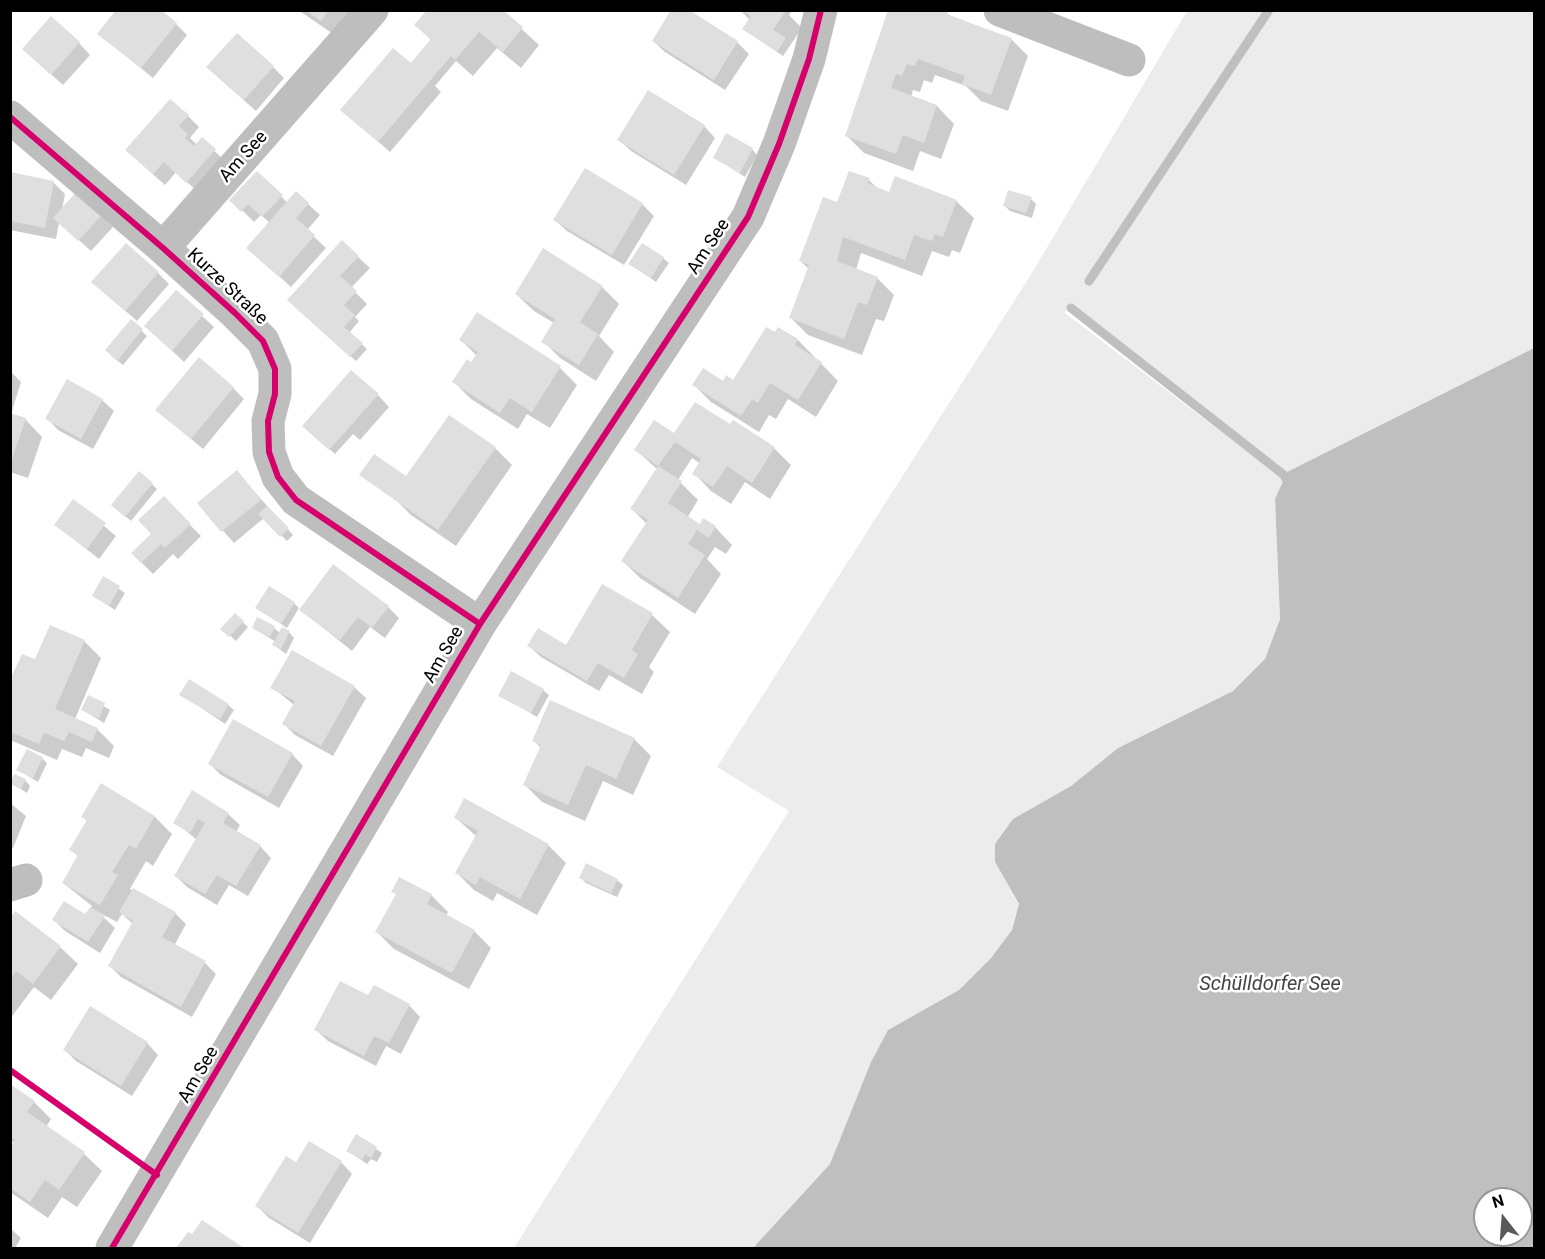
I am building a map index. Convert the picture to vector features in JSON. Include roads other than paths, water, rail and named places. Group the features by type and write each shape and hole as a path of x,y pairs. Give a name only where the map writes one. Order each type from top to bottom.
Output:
{"street":[{"name":"Am See","path":"163,248 372,10"},
{"name":"Am See","path":"112,1248 480,624 748,217 783,133 809,59 821,10"},
{"path":"1000,10 1129,60"},
{"name":"Kurze Straße","path":"10,117 163,248 263,341 275,369 275,394 268,421 269,452 278,477 296,500 480,624"}],"water":[{"name":"Schülldorfer See","path":"1534,348 1534,1248 753,1248 830,1164 871,1062 888,1030 959,990 991,958 1012,930 1019,904 995,862 995,844 1013,819 1071,786 1118,748 1233,691 1265,659 1280,619 1275,499 1287,472"}],"waterway":[{"path":"1089,281 1269,10"},
{"path":"1071,308 1284,475 1290,486"}]}
